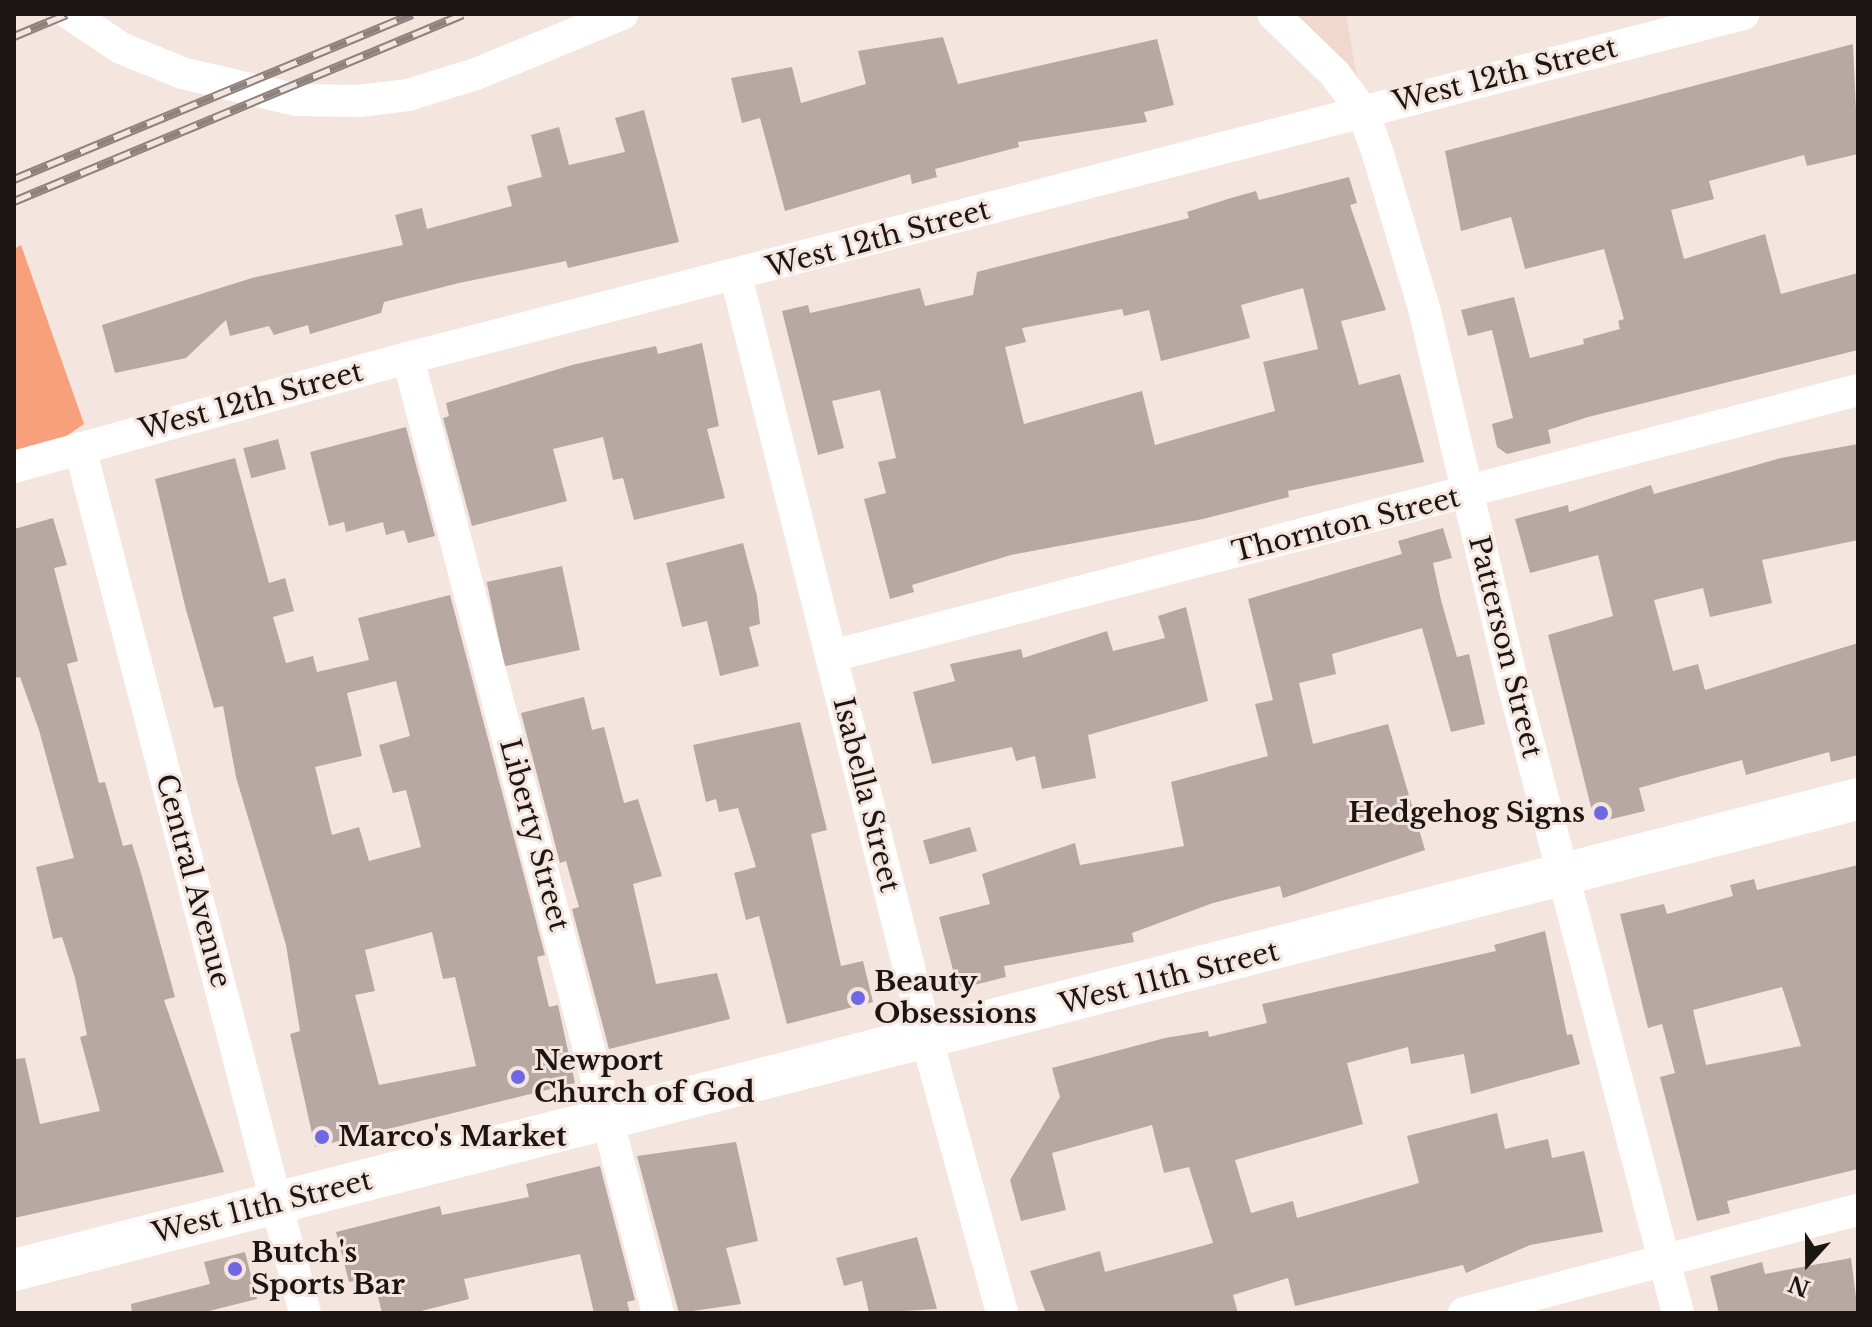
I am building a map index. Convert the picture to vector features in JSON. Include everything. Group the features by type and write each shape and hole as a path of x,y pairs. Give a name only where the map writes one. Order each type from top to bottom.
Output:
{"main road":[{"name":"West 11th Street","path":"14,1270 277,1202 609,1122 1858,799"}],"street":[{"path":"70,14 121,48 182,73 296,100 359,101 408,95 476,74 622,14"},
{"name":"Patterson Street","path":"1273,14 1335,74 1363,112 1424,308 1563,876 1678,1313"},
{"name":"West 12th Street","path":"14,467 408,358 736,276 1743,14"},
{"name":"Isabella Street","path":"736,276 927,1040 1002,1313"},
{"name":"Liberty Street","path":"408,358 658,1313"},
{"name":"Thornton Street","path":"832,656 1468,494 1858,390"},
{"name":"Central Avenue","path":"80,448 305,1313"},
{"path":"1464,1313 1858,1210"}],"shaded area":[{"path":"1273,14 1346,14 1363,112"},
{"path":"21,245 84,424 53,445 14,457 14,249"}],"building":[{"path":"943,37 958,84 1157,39 1174,105 1144,112 1147,122 1018,142 1019,147 935,169 937,177 912,184 910,174 785,211 760,118 742,123 731,78 792,67 801,103 866,84 858,51"},
{"path":"1853,44 1858,154 1807,166 1804,155 1709,181 1714,199 1671,210 1684,259 1765,234 1781,294 1858,273 1858,350 1588,417 1548,430 1551,443 1507,454 1497,447 1492,424 1513,418 1492,330 1468,336 1461,310 1514,297 1530,358 1584,344 1583,339 1620,329 1618,321 1624,319 1604,249 1525,269 1511,217 1461,231 1445,151"},
{"path":"644,110 679,242 568,268 566,261 459,283 384,302 381,313 310,334 308,325 274,335 269,326 230,336 226,320 186,358 115,373 102,325 252,278 403,245 395,215 422,208 427,229 512,206 507,186 542,177 531,135 559,127 569,165 625,152 615,118"},
{"path":"1349,177 1357,203 1350,205 1386,310 1341,321 1359,385 1400,374 1424,462 1288,491 1289,497 1203,519 1011,555 912,585 914,592 890,599 864,499 886,493 878,462 896,458 880,390 832,401 844,448 818,455 782,311 808,305 810,313 920,288 925,306 973,295 977,272 1189,218 1187,212 1256,191 1259,200","holes":["1303,288 1318,349 1263,362 1275,411 1155,445 1142,391 1024,424 1005,347 1026,342 1022,328 1122,309 1124,316 1149,310 1161,361 1250,338 1241,305"]},
{"path":"702,343 719,426 707,429 725,498 634,520 623,478 613,480 603,437 553,449 567,501 472,526 443,418 449,416 446,403 572,365 656,346 658,354"},
{"path":"406,427 435,536 408,543 404,530 386,535 383,522 346,532 344,522 329,526 310,452"},
{"path":"278,439 286,469 251,478 243,448"},
{"path":"1858,444 1858,540 1762,560 1772,603 1710,617 1703,588 1654,600 1673,671 1698,664 1705,690 1858,643 1858,755 1831,762 1829,752 1746,775 1742,760 1639,788 1645,811 1595,823 1548,635 1613,616 1598,555 1530,573 1515,519 1568,505 1569,512 1651,485 1654,494 1781,458"},
{"path":"235,458 269,583 285,578 294,611 273,617 286,663 313,656 317,672 369,660 358,618 450,595 545,955 537,957 549,1007 558,1005 575,1083 315,1147 290,1034 300,1031 286,945 236,777 223,706 214,708 185,606 155,479","holes":["396,681 410,736 379,745 393,793 406,790 421,847 369,861 359,827 332,835 315,767 362,756 347,693","432,932 443,979 455,977 476,1066 379,1085 355,995 375,991 365,950"]},
{"path":"53,518 67,565 54,568 78,661 67,664 99,783 105,782 123,846 132,844 141,873 175,997 164,1000 224,1172 14,1218 14,1059 25,1058 40,1124 100,1111 80,1037 87,1035 75,978 62,937 53,939 36,867 74,858 39,730 20,677 14,678 14,529"},
{"path":"1443,528 1452,558 1433,563 1457,657 1469,654 1485,724 1451,732 1422,628 1332,654 1336,674 1299,683 1313,744 1388,724 1425,850 1283,898 1280,886 1213,903 1132,933 1134,942 1004,966 1006,977 958,989 939,917 990,904 982,874 1075,843 1080,865 1184,846 1171,782 1268,756 1255,704 1273,700 1248,599 1402,554 1398,541"},
{"path":"743,543 757,596 760,624 749,627 759,666 720,676 707,621 682,627 666,563"},
{"path":"562,566 580,650 505,666 487,582"},
{"path":"1186,607 1208,701 1088,735 1096,778 1042,789 1035,756 1016,761 1012,747 932,764 913,692 955,681 950,664 1021,649 1023,658 1107,631 1113,651 1165,638 1158,616"},
{"path":"584,697 592,730 604,727 624,803 638,799 662,876 633,884 656,984 717,973 730,1019 609,1049 572,909 579,907 566,861 560,863 521,713"},
{"path":"800,722 827,830 811,834 841,966 863,961 873,1002 787,1024 759,916 746,920 734,873 756,867 738,808 719,812 716,799 706,802 693,745"},
{"path":"970,827 977,851 930,865 923,841"},
{"path":"1858,865 1858,1169 1727,1201 1730,1213 1697,1221 1660,1077 1675,1073 1662,1024 1648,1028 1620,914 1664,904 1667,914 1733,896 1730,885 1754,879 1757,890","holes":["1782,987 1801,1046 1706,1065 1693,1010"]},
{"path":"1545,931 1567,1035 1572,1034 1580,1064 1471,1094 1464,1054 1411,1064 1408,1047 1347,1063 1363,1124 1235,1160 1251,1213 1293,1201 1297,1218 1419,1183 1407,1136 1497,1113 1505,1149 1548,1139 1552,1158 1584,1151 1603,1232 1530,1245 1466,1273 1463,1265 1295,1306 1288,1278 1233,1295 1238,1313 1046,1313 1030,1271 1100,1251 1105,1272 1213,1243 1189,1167 1164,1173 1152,1125 1052,1153 1066,1210 1021,1221 1010,1180 1060,1097 1052,1068 1165,1038 1208,1031 1209,1037 1267,1023 1262,1004 1496,951 1494,945"},
{"path":"736,1142 758,1241 726,1248 741,1304 679,1313 637,1156"},
{"path":"600,1166 635,1300 627,1302 630,1313 594,1313 580,1254 464,1279 469,1299 413,1313 382,1313 373,1277 349,1282 336,1232 440,1206 442,1215 529,1197 526,1184"},
{"path":"917,1237 937,1309 869,1313 862,1281 844,1286 836,1258"},
{"path":"245,1252 257,1299 201,1313 132,1313 131,1304 210,1284 204,1262"},
{"path":"1851,1258 1858,1313 1719,1313 1710,1276 1762,1262 1765,1274"}],"railway":[{"path":"14,36 67,14"},
{"path":"14,179 412,14"},
{"path":"14,201 463,14"}],"place":[{"name":"Hedgehog Signs","path":"1601,813"},
{"name":"Beauty Obsessions","path":"858,998"},
{"name":"Newport Church of God","path":"518,1077"},
{"name":"Marco's Market","path":"322,1137"},
{"name":"Butch's Sports Bar","path":"235,1269"}]}
